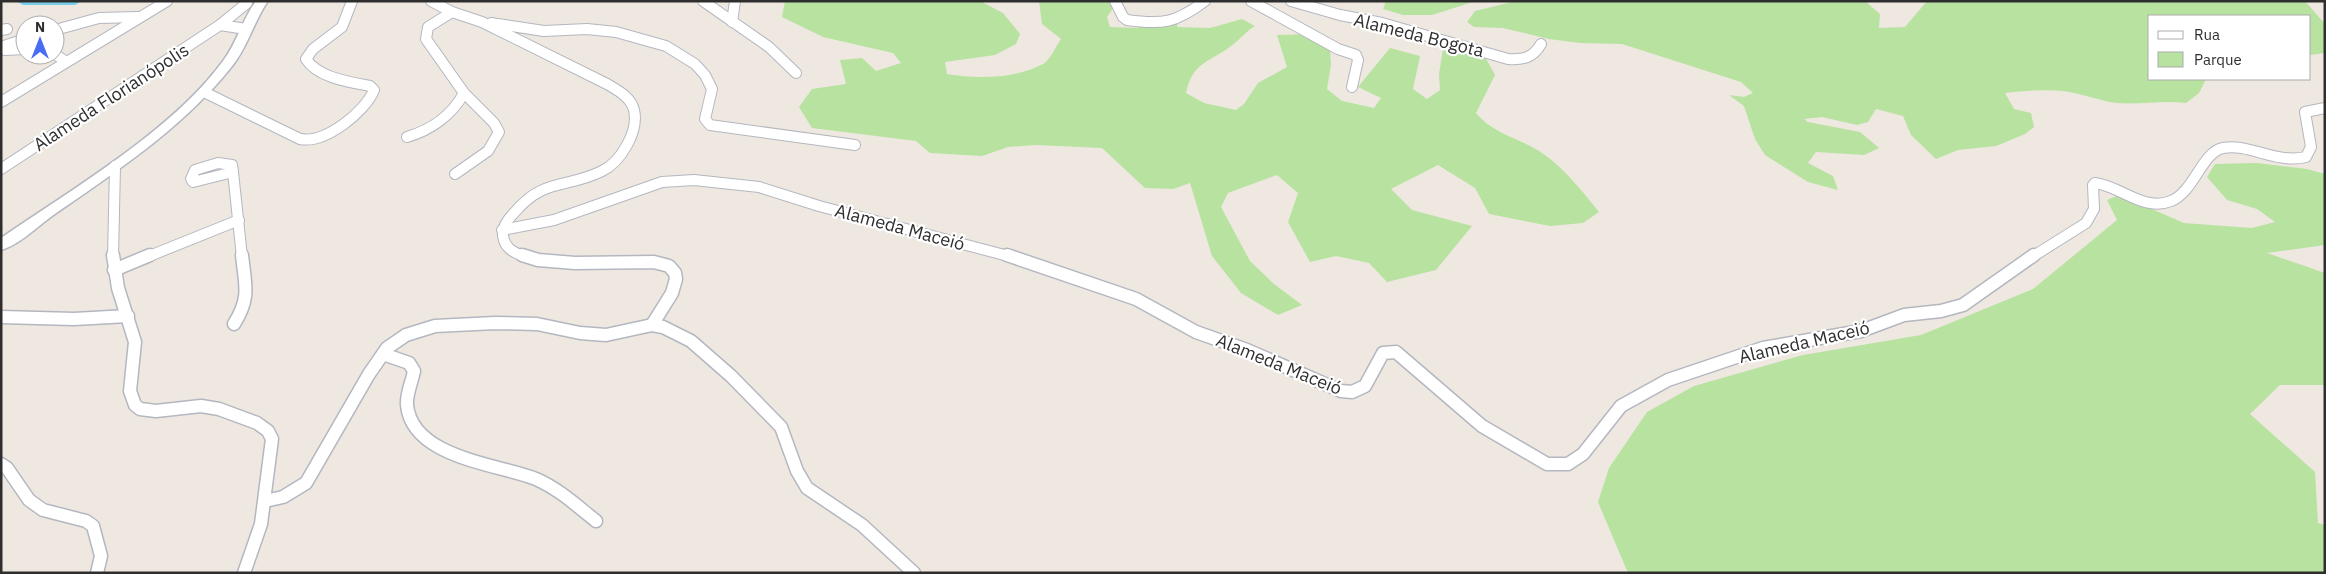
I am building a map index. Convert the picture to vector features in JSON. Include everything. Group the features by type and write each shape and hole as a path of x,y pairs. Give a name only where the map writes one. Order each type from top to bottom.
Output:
{"street":[{"path":"1,102 167,1"},
{"path":"204,92 300,139 312,140 320,138 361,108 374,93 373,88 322,72 307,62 311,51 344,25 352,1"},
{"path":"431,1 452,12 482,22 616,88 630,100 636,116 624,152 612,165 595,174 535,192 518,205 502,230 502,239 507,248 514,253 538,260 575,263 654,262 669,266 675,273 676,284 656,313 652,325"},
{"path":"703,1 775,52 796,73"},
{"path":"732,22 735,1"},
{"path":"1116,1 1123,17 1127,20 1157,24 1188,14 1205,1"},
{"path":"1251,1 1338,49 1356,55 1358,60 1352,87"},
{"name":"Alameda Bogota","path":"1292,1 1340,16 1382,23 1508,59 1528,59 1536,54 1541,44"},
{"path":"1,245 115,166 173,121 204,92 230,61 246,29 252,2"},
{"name":"Alameda Florianópolis","path":"1,168 220,25 252,2"},
{"path":"452,12 434,22 428,27 425,34 464,93 494,123 499,134 493,145 480,157 455,174"},
{"path":"65,27 99,18 139,17"},
{"path":"482,22 544,31 602,30 648,39 692,59 700,68 712,89 705,114 705,119 710,125 855,145"},
{"path":"220,25 246,29"},
{"path":"1,47 15,43"},
{"path":"1,51 15,50"},
{"path":"407,137 420,133 435,123 455,106 464,93"},
{"name":"Alameda Maceió","path":"502,230 554,220 662,182 694,180 768,189 819,206 1013,258 1136,299 1196,332 1246,350 1341,391 1356,392 1365,387 1383,353 1387,351 1396,352 1482,426 1538,459 1550,465 1560,465 1568,464 1583,454 1616,412 1627,402 1686,373 1763,348 1860,331 1904,314 1941,311 1963,305 2011,270 2086,223 2094,209 2093,185 2095,183 2118,188 2147,202 2160,204 2176,198 2184,192 2196,180 2208,158 2217,150 2229,148 2280,159 2306,157 2311,148 2304,112 2325,108"},
{"path":"115,166 114,270 119,296 128,316 135,343 130,387 136,407 154,412 190,406 213,406 264,427 272,435 273,444 257,540 244,573"},
{"path":"233,172 246,296 244,308 234,324"},
{"path":"114,270 239,220"},
{"path":"3,318 74,319 128,316"},
{"path":"265,500 288,495 306,482 357,394 383,354 396,340 406,335 435,326 511,322 537,324 580,333 606,335 652,325 663,327 691,342 730,376 781,427 797,471 807,488 862,525 914,573"},
{"path":"383,354 410,363 412,366 414,371 407,405 409,414 420,434 432,443 457,454 534,478 596,521"},
{"path":"1,464 7,468 29,500 39,508 86,522 93,526 101,556 97,573"}],"green space":[{"path":"785,1 980,1 1003,13 1020,34 1016,44 995,55 945,62 947,74 971,77 1020,73 1043,64 1048,59 1061,39 1042,24 1039,1 1118,1 1107,17 1110,27 1136,28 1179,17 1177,27 1210,28 1242,19 1255,26 1234,44 1203,64 1193,75 1186,93 1204,103 1236,110 1244,104 1258,83 1287,67 1277,35 1315,34 1330,49 1331,65 1327,89 1342,101 1374,108 1381,98 1358,87 1390,48 1420,56 1413,89 1427,99 1440,90 1439,74 1443,49 1484,55 1495,75 1476,113 1490,126 1531,146 1556,163 1599,212 1583,223 1550,226 1489,214 1475,188 1438,165 1391,189 1412,210 1472,226 1436,270 1387,282 1369,263 1336,256 1310,262 1288,222 1298,193 1277,175 1228,193 1221,207 1250,261 1274,284 1302,305 1278,315 1241,293 1212,256 1190,183 1173,189 1145,188 1102,148 1036,145 1008,147 982,156 930,153 916,141 812,128 799,107 812,89 846,84 840,60 862,58 876,71 901,63 893,53 823,37 782,17"},
{"path":"1386,1 1476,1 1432,15 1403,15 1383,9"},
{"path":"1516,1 1865,1 1880,14 1879,28 1905,27 1927,1 2305,1 2325,24 2325,53 2311,55 2311,15 2148,15 2148,80 2206,80 2199,93 2186,103 2117,103 2056,90 2005,93 2014,109 2031,113 2034,127 2025,134 1996,146 1958,150 1936,159 1911,135 1903,116 1876,109 1868,122 1857,125 1822,117 1804,119 1808,122 1860,132 1879,148 1864,155 1816,152 1808,163 1833,176 1838,190 1808,182 1765,155 1755,139 1744,106 1729,95 1744,97 1753,93 1741,82 1622,44 1580,43 1549,39 1503,28 1474,27 1467,22 1475,11"},
{"path":"2257,163 2307,169 2325,174 2325,245 2267,253 2325,273 2325,385 2280,385 2250,414 2315,472 2318,523 2325,525 2325,573 1628,573 1598,502 1609,468 1647,412 1694,386 1803,355 1921,335 2033,289 2117,220 2107,200 2119,195 2184,223 2252,228 2275,222 2257,209 2227,200 2207,177 2215,164"}],"waterway":[{"path":"23,1 75,1"}]}
